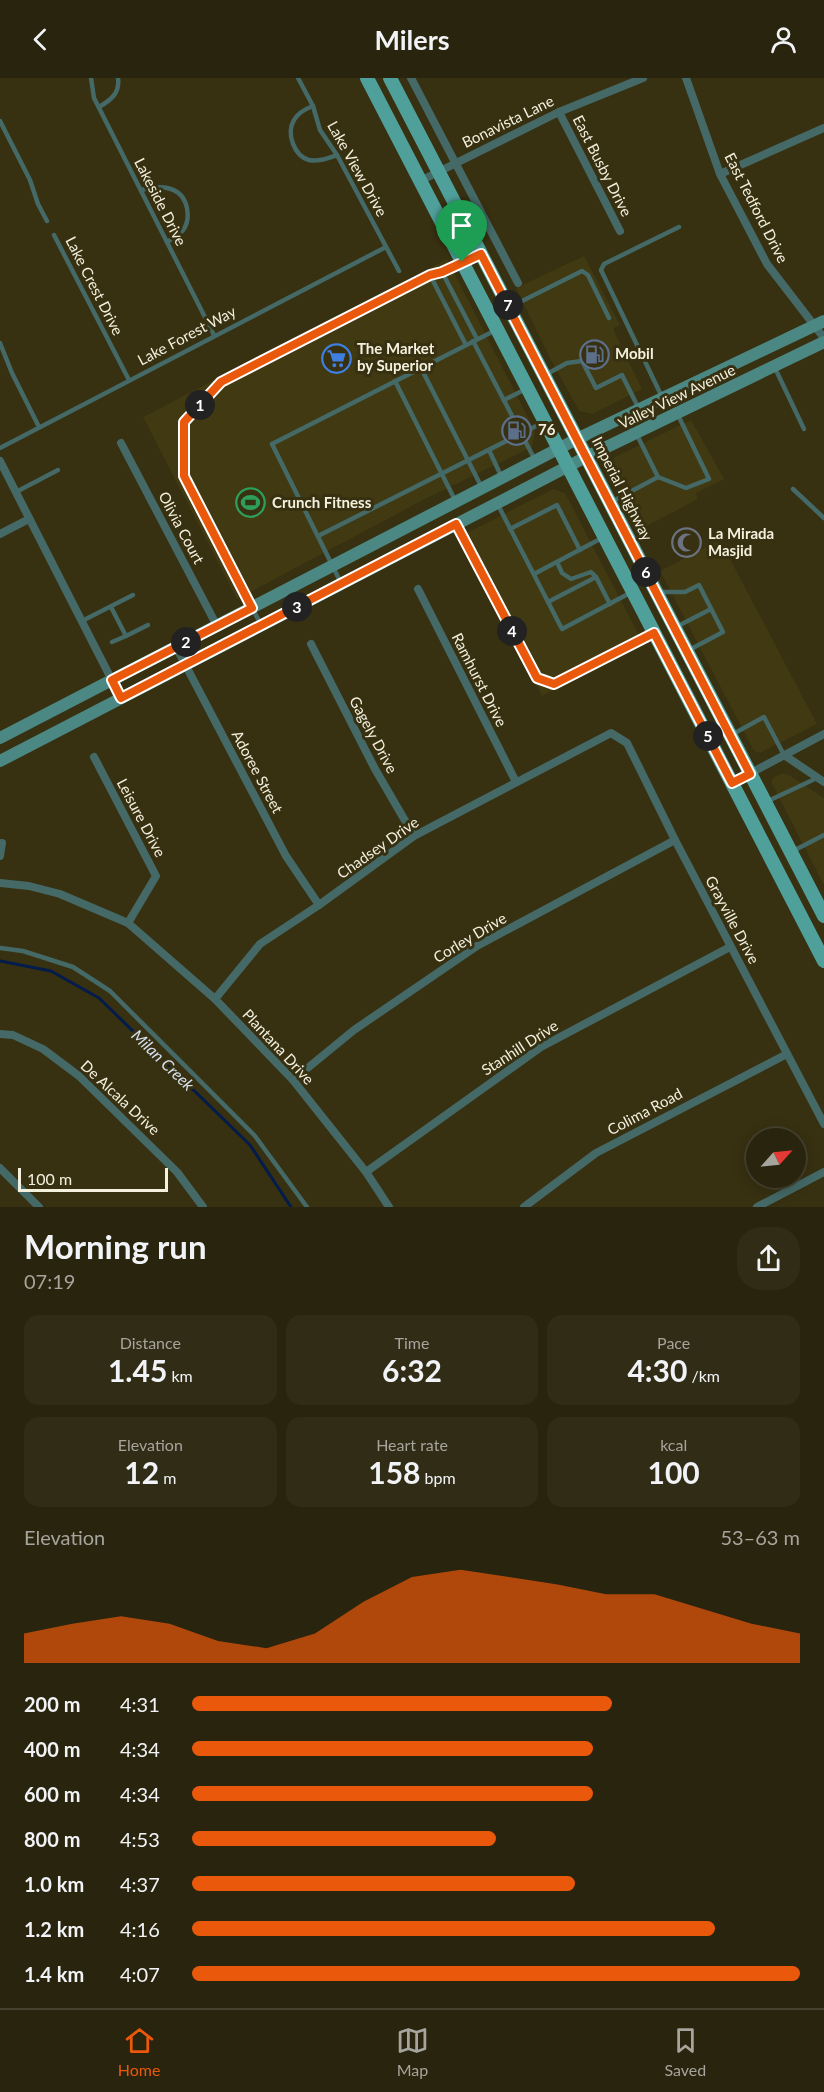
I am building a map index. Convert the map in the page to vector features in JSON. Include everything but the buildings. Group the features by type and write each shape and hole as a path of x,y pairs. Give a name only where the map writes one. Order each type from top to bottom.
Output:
{"main road":[{"path":"367,78 824,961"},
{"name":"Imperial Highway","path":"390,78 765,803 791,852 819,894 824,916"},
{"path":"462,262 481,254"},
{"name":"Valley View Avenue","path":"0,738 535,460 819,323"},
{"name":"Valley View Avenue","path":"0,760 568,466 824,340"}],"street":[{"path":"411,78 518,283"},
{"name":"Bonavista Lane","path":"420,181 559,112 643,78"},
{"name":"East Tedford Drive","path":"686,78 720,174 767,264 819,323 824,340"},
{"name":"East Busby Drive","path":"559,112 620,231"},
{"path":"720,174 824,128"},
{"name":"Olivia Court","path":"121,443 217,626"},
{"path":"0,461 121,698"},
{"path":"0,534 29,519"},
{"name":"Ramhurst Drive","path":"418,590 516,782"},
{"name":"Gagely Drive","path":"311,644 375,769 414,836"},
{"name":"Adoree Street","path":"176,647 286,856 319,905"},
{"name":"Chadsey Drive","path":"215,999 260,944 319,905 414,836 611,733"},
{"name":"Grayville Drive","path":"611,733 627,743 730,947 824,1124"},
{"path":"732,783 824,734"},
{"path":"784,755 820,780"},
{"name":"Leisure Drive","path":"94,757 156,876 128,922"},
{"name":"Corley Drive","path":"293,1080 354,1030 477,946 675,840"},
{"path":"0,856 2,843"},
{"name":"Plantana Drive","path":"0,883 29,886 60,894 128,922 215,999 293,1080 366,1172 389,1207"},
{"name":"Stanhill Drive","path":"366,1172 542,1047 730,947"},
{"name":"De Alcala Drive","path":"0,1034 13,1035 43,1049 79,1076 177,1172 203,1207"},
{"name":"Colima Road","path":"524,1207 596,1153 787,1054"},
{"path":"0,1168 39,1207"},
{"path":"757,1207 824,1172"}],"lane":[{"name":"Lakeside Drive","path":"91,78 94,98 214,335"},
{"path":"99,106 109,101 116,93 119,86 118,78"},
{"name":"Lake View Drive","path":"298,78 313,105 320,130 337,155 399,271"},
{"path":"313,105 305,109 293,122 290,131 296,148 302,156 309,160 337,155"},
{"path":"0,121 30,180 38,204 47,221"},
{"path":"141,190 156,186 166,187 181,195 187,206 187,225 167,242"},
{"path":"663,398 601,270 604,264 679,227"},
{"name":"Lake Crest Drive","path":"54,235 129,380"},
{"name":"Lake Forest Way","path":"0,448 386,247"},
{"path":"261,625 184,476 184,422 221,382 430,275 462,262"},
{"path":"509,308 582,271 588,275 609,318"},
{"path":"442,272 535,460"},
{"path":"430,275 466,345"},
{"path":"342,584 272,444 497,330"},
{"path":"0,343 39,427"},
{"path":"544,375 567,363 582,361 596,388 622,375 639,409"},
{"path":"774,366 804,429"},
{"path":"421,368 482,488"},
{"path":"395,381 456,502"},
{"path":"504,400 527,388"},
{"path":"636,433 658,477 686,488 709,478 677,413"},
{"path":"318,536 544,422"},
{"path":"489,450 502,478"},
{"path":"16,492 58,470"},
{"path":"610,502 658,477"},
{"path":"793,489 824,518"},
{"path":"496,503 562,629 633,592"},
{"path":"510,529 557,505 580,550"},
{"path":"456,524 537,678 554,684 654,633"},
{"path":"534,574 604,537"},
{"path":"557,562 562,573 571,579 591,572 610,604"},
{"path":"548,602 596,577"},
{"path":"657,592 685,592 699,585 723,632 687,651"},
{"path":"82,621 133,595"},
{"path":"111,607 126,636"},
{"path":"675,628 711,609"},
{"path":"112,642 148,625"},
{"path":"730,735 764,717 784,755"},
{"path":"765,803 820,780"},
{"path":"791,852 824,835"},
{"path":"0,948 23,951 73,967 110,991 255,1136 307,1207"}],"shaded area":[{"path":"584,256 620,325 613,329 642,389 592,414 579,411 516,288"},
{"path":"447,259 535,431 532,447 425,499 237,599 143,417"},
{"path":"691,420 724,479 696,493 698,499 639,530 609,470 611,462 615,457"},
{"path":"553,489 565,493 643,643 542,696 459,537"},
{"path":"720,540 817,724 759,753 754,751 660,571"},
{"path":"782,773 789,775 824,798 824,885 771,782 774,777"}],"waterway":[{"name":"Milan Creek","path":"0,961 51,971 99,998 250,1145 291,1207"}],"place":[{"name":"Mobil","path":"594,354"},
{"name":"The Market by Superior","path":"336,358"},
{"name":"76","path":"517,430"},
{"name":"Crunch Fitness","path":"251,503"},
{"name":"La Mirada Masjid","path":"687,543"}],"route":[{"path":"481,254 750,774 732,783 654,633 554,684 537,678 456,524 121,698 112,680 252,608 184,476 184,422 221,382 430,275 462,262 481,254"}]}
